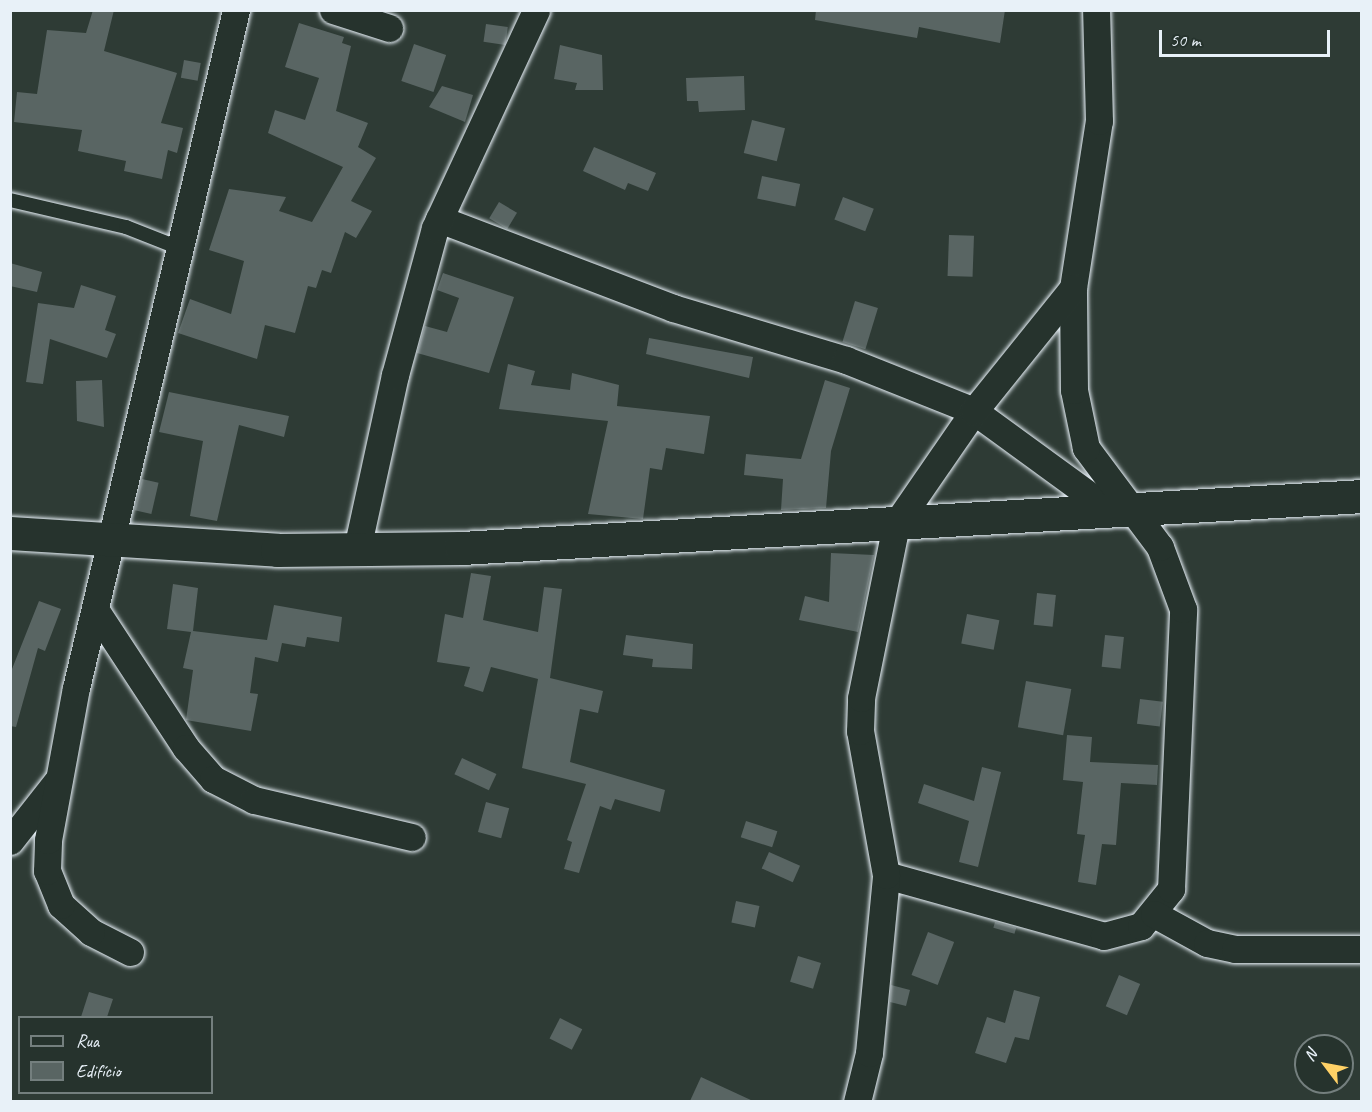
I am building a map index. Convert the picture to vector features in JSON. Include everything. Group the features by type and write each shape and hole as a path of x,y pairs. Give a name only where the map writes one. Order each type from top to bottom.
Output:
{"street":[{"path":"130,952 91,932 62,905 47,871 76,688 98,615 112,537 182,249 236,10"},
{"path":"333,10 389,28"},
{"path":"357,549 395,375 439,219 536,10"},
{"path":"1096,10 1099,121 1073,288 1078,426 1086,448 1121,510"},
{"path":"439,219 673,308 846,360 974,411 1121,510 1160,547 1183,609 1176,851 1171,889 1154,914 1124,935 1104,936 886,875"},
{"path":"857,1101 869,1053 886,875 860,730 861,698 896,524 974,411 1073,288"},
{"path":"10,533 112,537 277,550 357,549 896,524 1362,495"},
{"path":"98,615 186,748 213,779 254,800 412,837"},
{"path":"10,841 63,772"},
{"path":"1154,914 1207,943 1235,949 1362,949"}],"lane":[{"path":"10,200 126,227 182,249"}],"building":[{"path":"93,10 114,10 104,51 177,73 161,123 183,128 177,153 168,150 162,179 124,171 126,161 78,151 82,130 14,122 17,92 37,94 47,30 86,33"},
{"path":"816,10 1005,10 1000,43 919,27 917,38 815,20"},
{"path":"299,23 344,37 342,43 351,46 336,111 368,123 358,147 376,158 351,201 372,211 356,238 345,232 331,273 322,270 316,288 308,286 295,333 265,325 257,359 178,333 190,299 231,314 244,261 209,250 229,189 286,197 279,211 312,222 343,167 268,133 275,110 305,120 319,78 285,67"},
{"path":"486,24 508,27 505,45 483,42"},
{"path":"414,44 446,55 433,92 401,81"},
{"path":"560,45 602,55 603,90 575,90 577,83 554,79"},
{"path":"184,60 201,63 198,81 181,78"},
{"path":"744,76 745,110 699,112 698,101 687,101 686,78"},
{"path":"442,86 473,95 465,122 429,107"},
{"path":"752,120 785,128 777,161 744,153"},
{"path":"594,147 656,173 648,191 628,183 625,190 583,171"},
{"path":"762,176 800,184 795,207 757,198"},
{"path":"843,197 874,209 865,231 834,219"},
{"path":"499,202 517,213 507,229 489,218"},
{"path":"949,235 974,236 973,277 948,276"},
{"path":"10,263 42,272 37,292 10,286"},
{"path":"443,273 514,297 489,373 417,353 425,326 447,332 459,298 437,290"},
{"path":"81,285 116,296 105,330 116,334 107,358 50,339 43,384 26,382 38,303 74,308"},
{"path":"855,301 878,308 865,349 842,342"},
{"path":"649,338 753,357 749,378 646,354"},
{"path":"508,364 535,371 531,385 570,390 572,373 619,385 617,406 710,416 704,454 666,448 662,470 650,468 643,519 588,514 608,421 499,409"},
{"path":"102,380 104,427 77,421 76,381"},
{"path":"825,380 850,388 831,451 826,508 781,510 783,479 744,475 746,454 801,459"},
{"path":"169,392 289,416 284,437 239,425 217,521 190,516 203,441 159,432"},
{"path":"142,479 159,483 151,514 135,510"},
{"path":"831,553 874,555 858,632 799,620 805,596 829,602"},
{"path":"471,573 491,576 483,620 538,632 544,587 562,589 550,678 603,691 598,713 580,709 570,762 665,790 660,812 615,799 611,810 600,806 579,873 564,869 572,842 567,840 586,784 522,768 538,679 491,667 483,692 464,686 470,667 437,662 445,614 463,618"},
{"path":"173,584 198,588 193,631 267,640 274,605 342,617 339,642 307,637 305,647 282,643 278,662 255,657 250,693 258,694 251,731 186,720 193,670 183,668 191,632 167,629"},
{"path":"1037,593 1056,595 1053,627 1034,625"},
{"path":"39,601 61,609 45,651 38,648 16,727 10,726 10,674"},
{"path":"967,614 999,620 994,650 961,643"},
{"path":"626,635 693,644 692,669 652,667 653,659 623,655"},
{"path":"1105,635 1124,637 1121,669 1102,667"},
{"path":"1026,681 1071,689 1063,735 1018,727"},
{"path":"1140,699 1163,702 1160,727 1137,724"},
{"path":"1067,735 1092,737 1090,762 1158,765 1157,785 1121,783 1116,845 1102,844 1096,885 1078,882 1085,835 1077,834 1083,782 1063,780"},
{"path":"462,758 496,774 489,790 454,774"},
{"path":"982,767 1001,772 978,867 959,862 969,821 918,803 924,784 974,801"},
{"path":"486,802 509,808 501,838 478,832"},
{"path":"746,821 777,831 772,847 741,837"},
{"path":"769,852 800,866 793,882 762,868"},
{"path":"736,901 759,906 755,928 731,923"},
{"path":"995,922 1016,928 1014,934 993,928"},
{"path":"928,932 954,942 938,985 912,975"},
{"path":"798,956 821,963 813,989 790,982"},
{"path":"1119,975 1140,984 1127,1015 1106,1006"},
{"path":"891,985 910,990 906,1006 890,1002"},
{"path":"1014,990 1040,997 1029,1040 1015,1037 1006,1063 975,1053 987,1017 1005,1023"},
{"path":"89,992 113,999 107,1016 81,1016"},
{"path":"560,1018 582,1029 572,1050 550,1038"},
{"path":"701,1077 753,1101 690,1101"}]}
